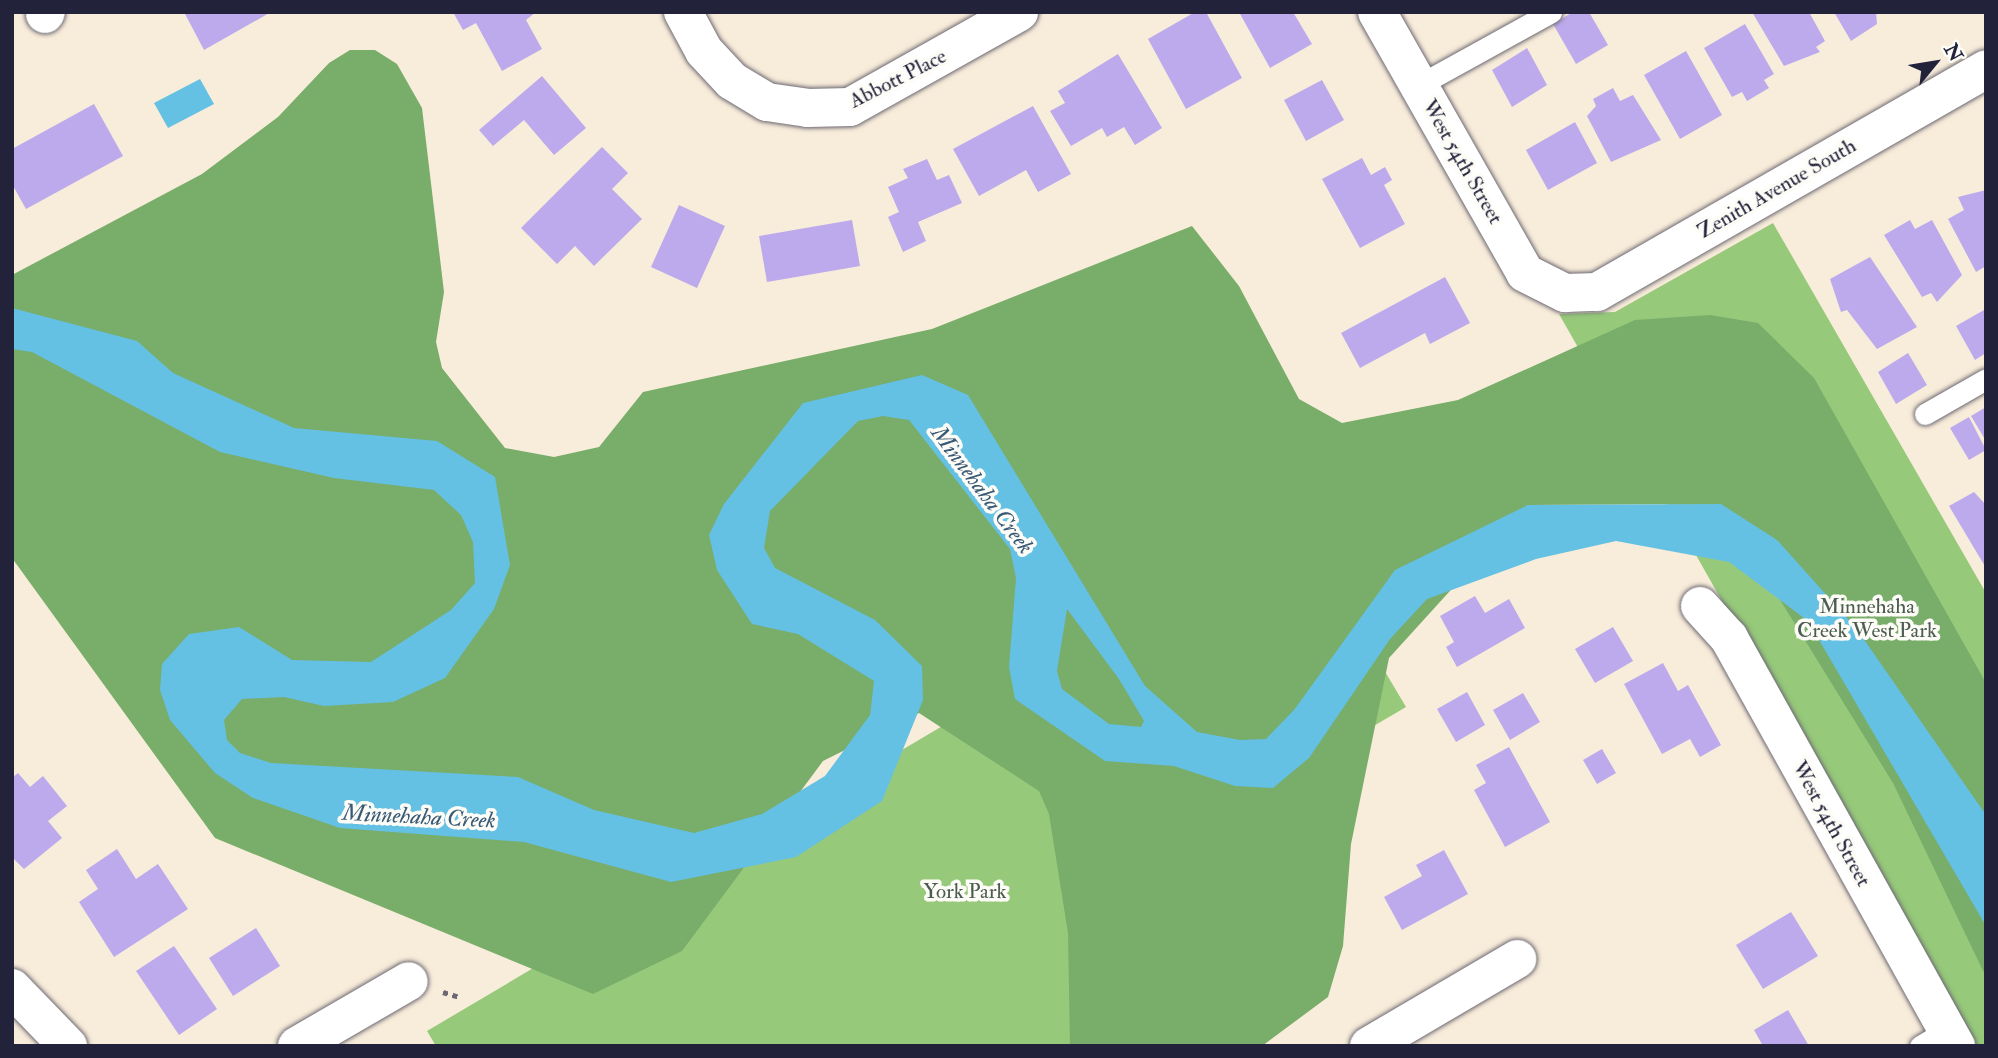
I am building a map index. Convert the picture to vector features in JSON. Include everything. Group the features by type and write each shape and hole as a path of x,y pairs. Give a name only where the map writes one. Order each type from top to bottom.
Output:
{"street":[{"name":"Abbott Place","path":"683,12 704,51 732,81 767,102 808,108 850,107 1019,12"},
{"name":"West 54th Street","path":"1377,12 1525,273 1565,293"},
{"name":"Zenith Avenue South","path":"1565,293 1597,292 1986,69"},
{"name":"West 54th Street","path":"1700,606 1729,638 1941,1041"},
{"path":"1369,1046 1517,960"},
{"path":"297,1046 409,981"},
{"path":"12,988 68,1046"}],"lane":[{"path":"1419,85 1551,12"},
{"path":"1925,414 1986,379"}],"green space":[{"path":"350,50 375,50 397,64 422,108 444,292 436,342 442,368 505,448 554,457 599,447 643,392 932,329 1192,226 1239,286 1299,399 1342,423 1458,400 1635,320 1710,315 1758,323 1814,378 1986,683 1986,977 1893,783 1721,504 1528,505 1389,658 1351,844 1343,946 1328,997 1262,1046 1070,1046 1068,933 1049,814 1039,791 919,713 823,761 682,951 593,994 215,838 12,558 12,275 202,174 278,117 329,63"},
{"name":"Minnehaha Creek West Park","path":"1773,223 1986,593 1986,1046 1975,1046 1559,314 1615,312"},
{"name":"York Park","path":"1294,518 1406,707 1292,774 1205,1046 436,1046 427,1031"}],"water":[{"path":"200,79 214,104 168,128 154,103"},
{"name":"Minnehaha Creek","path":"12,308 137,341 173,373 294,428 437,441 495,477 510,565 494,609 445,678 393,702 324,706 284,697 242,699 224,720 227,740 240,753 271,763 518,777 594,810 694,833 762,814 825,776 870,715 874,681 798,634 752,624 717,570 709,535 724,504 803,403 922,375 968,395 1145,686 1197,732 1240,740 1266,739 1294,710 1395,570 1528,505 1721,504 1777,540 1856,628 1986,815 1986,926 1808,621 1729,562 1616,541 1536,559 1427,599 1390,639 1309,758 1273,788 1235,786 1174,766 1105,761 1015,699 1009,667 1016,578 1010,549 909,420 883,416 858,421 770,511 764,548 775,568 875,620 922,666 923,700 882,801 796,857 671,882 524,842 340,828 253,798 215,773 170,720 160,690 162,664 189,634 239,627 292,660 371,662 451,610 475,583 473,542 461,515 434,490 334,478 220,452 32,352 12,349","holes":["1067,609 1119,679 1144,721 1141,727 1109,724 1062,689 1057,671"]}],"building":[{"path":"184,12 271,12 204,50"},
{"path":"453,12 536,12 526,20 542,49 502,71 476,23 463,30"},
{"path":"1195,12 1206,12 1242,78 1186,109 1148,39"},
{"path":"1239,12 1293,12 1312,44 1270,68"},
{"path":"1573,12 1589,12 1608,45 1576,64 1553,24"},
{"path":"1752,12 1809,12 1825,41 1816,47 1820,52 1784,66"},
{"path":"1834,12 1876,12 1877,24 1851,41"},
{"path":"1745,24 1774,74 1764,80 1769,88 1747,101 1742,92 1732,97 1704,48"},
{"path":"1527,48 1547,85 1512,107 1492,70"},
{"path":"1686,51 1722,115 1680,139 1644,75"},
{"path":"1118,54 1162,128 1135,145 1124,127 1107,137 1102,128 1071,146 1050,111 1065,103 1058,91"},
{"path":"542,76 586,128 554,155 524,120 493,146 479,130"},
{"path":"1322,80 1344,120 1306,141 1284,100"},
{"path":"1613,88 1620,101 1633,95 1661,140 1611,162 1587,116 1596,106 1593,99"},
{"path":"94,104 123,156 26,209 12,184 12,149"},
{"path":"1033,106 1071,174 1038,192 1026,170 979,196 953,149"},
{"path":"1575,122 1597,163 1548,190 1526,150"},
{"path":"602,147 628,173 612,189 642,219 594,266 575,246 557,264 521,228"},
{"path":"1362,158 1371,175 1385,167 1392,180 1384,185 1405,224 1360,248 1322,179"},
{"path":"927,159 937,180 949,175 962,203 918,222 926,241 903,252 888,217 899,212 888,187 908,178 903,169"},
{"path":"1986,190 1986,266 1976,272 1948,219 1964,210 1958,197"},
{"path":"679,205 725,226 697,288 651,267"},
{"path":"852,220 860,266 767,282 759,236"},
{"path":"1910,220 1915,229 1932,220 1962,275 1937,302 1931,293 1922,297 1884,235"},
{"path":"1870,257 1917,327 1877,349 1847,310 1841,312 1830,279"},
{"path":"1445,277 1470,323 1430,344 1425,333 1360,368 1341,333"},
{"path":"1984,310 1986,353 1975,360 1956,326"},
{"path":"1908,353 1927,385 1896,404 1878,372"},
{"path":"1986,407 1986,441 1971,416"},
{"path":"1969,417 1986,450 1969,460 1950,428"},
{"path":"1974,492 1986,505 1986,568 1949,506"},
{"path":"1475,596 1485,613 1509,599 1525,628 1457,667 1446,647 1454,642 1440,616"},
{"path":"1613,627 1633,661 1595,683 1575,649"},
{"path":"1663,663 1678,691 1688,685 1721,745 1700,757 1690,739 1662,754 1624,684"},
{"path":"1467,692 1485,725 1456,742 1437,709"},
{"path":"1523,693 1540,722 1510,740 1493,710"},
{"path":"1509,747 1550,822 1505,847 1474,790 1486,783 1476,765"},
{"path":"1602,749 1616,773 1597,784 1583,760"},
{"path":"18,773 30,787 43,776 67,806 48,821 62,838 24,869 12,857 12,778"},
{"path":"117,849 136,879 158,864 188,909 114,957 79,902 98,889 86,870"},
{"path":"1444,850 1468,894 1402,930 1384,897 1422,876 1416,865"},
{"path":"1791,912 1818,956 1763,989 1736,945"},
{"path":"256,928 280,966 233,996 209,958"},
{"path":"174,946 217,1009 179,1035 136,971"},
{"path":"1788,1010 1809,1046 1763,1046 1754,1030"}]}
